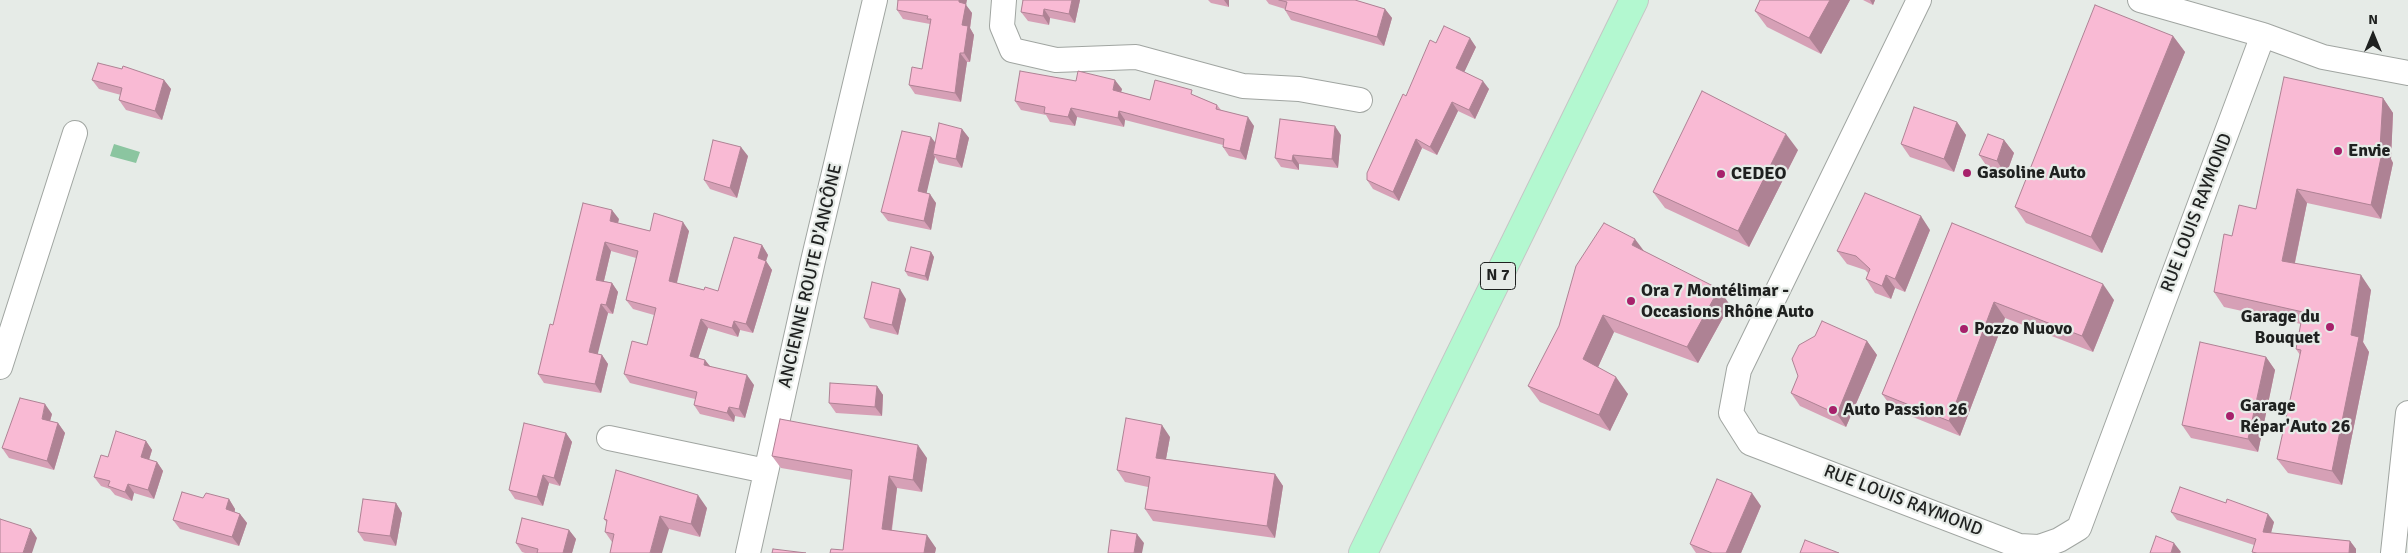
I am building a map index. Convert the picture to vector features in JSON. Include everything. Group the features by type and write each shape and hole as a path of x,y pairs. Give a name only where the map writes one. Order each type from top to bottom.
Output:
{"main road":[{"name":"N 7","path":"1363,553 1634,0"}],"street":[{"name":"ANCIENNE ROUTE D'ANCÔNE","path":"748,553 813,261 875,0"},
{"path":"1004,0 1002,26 1012,50 1056,60 1136,57 1243,86 1299,89 1360,100"},
{"name":"RUE LOUIS RAYMOND","path":"1919,0 1739,370 1731,413 1750,444 2019,546 2040,547 2058,540 2079,528 2264,35"},
{"path":"2140,0 2264,35 2323,57 2408,73"},
{"path":"0,367 75,133"},
{"path":"2393,553 2408,412"},
{"path":"609,438 766,471"}],"shaded area":[{"path":"114,144 140,152 136,163 110,156"}],"building":[{"path":"898,0 959,0 959,2 966,4 962,25 968,26 964,53 960,53 955,93 909,85 912,67 922,69 931,19 927,19 928,16 897,10"},
{"path":"1023,0 1072,0 1069,14 1044,9 1043,16 1021,12"},
{"path":"1279,0 1355,0 1385,9 1377,37 1285,10 1287,2"},
{"path":"1760,0 1830,0 1809,38 1755,11"},
{"path":"2095,5 2173,36 2091,237 2015,207"},
{"path":"1444,26 1470,38 1456,68 1483,81 1469,110 1452,102 1430,147 1416,139 1393,192 1367,180 1367,173 1403,94 1406,96 1430,40 1436,43"},
{"path":"98,63 122,69 123,66 164,80 155,111 119,100 122,88 92,80"},
{"path":"1020,71 1076,81 1078,71 1115,80 1113,90 1150,100 1155,80 1192,90 1191,94 1217,105 1216,109 1248,117 1240,151 1223,147 1224,139 1119,111 1118,118 1071,108 1068,117 1044,113 1045,107 1015,101"},
{"path":"2284,77 2383,98 2380,148 2383,148 2371,205 2297,189 2282,261 2361,275 2351,335 2359,337 2332,471 2277,459 2301,350 2296,349 2303,312 2214,292 2224,234 2232,236 2239,205 2256,209"},
{"path":"1702,91 1786,134 1738,231 1653,192"},
{"path":"1914,107 1957,122 1944,159 1901,144"},
{"path":"1280,119 1335,126 1332,159 1293,155 1292,161 1275,158"},
{"path":"939,123 962,129 956,159 933,154"},
{"path":"902,131 931,137 918,191 930,194 924,221 881,212"},
{"path":"1988,134 2004,140 1997,161 1979,155"},
{"path":"713,140 741,147 730,188 704,180"},
{"path":"1865,193 1921,216 1895,279 1886,275 1882,286 1866,279 1870,269 1856,256 1837,251"},
{"path":"583,203 612,210 610,221 650,231 654,213 683,222 669,281 704,290 705,287 718,291 734,237 762,245 758,258 766,261 746,324 734,321 732,328 701,319 690,356 705,360 704,365 747,375 739,409 729,407 727,413 694,405 697,392 624,374 632,341 647,345 656,308 626,300 638,251 605,242 596,280 612,283 606,305 601,304 589,352 602,355 595,384 538,374 550,324 553,325"},
{"path":"1604,223 1635,239 1632,245 1719,289 1687,347 1603,315 1583,359 1616,377 1599,415 1528,386 1559,326 1576,266"},
{"path":"1952,223 2103,284 2082,336 1994,302 1949,421 1882,394"},
{"path":"911,247 931,252 925,276 905,271"},
{"path":"872,282 900,289 892,325 864,318"},
{"path":"1822,321 1867,341 1837,414 1791,393 1798,376 1792,359 1799,345 1815,336"},
{"path":"2200,342 2266,357 2248,439 2182,425"},
{"path":"830,383 877,386 875,407 829,403"},
{"path":"20,398 45,404 42,419 58,423 47,461 2,448"},
{"path":"1126,418 1162,425 1156,458 1275,474 1267,526 1145,509 1150,477 1117,470"},
{"path":"780,419 918,445 913,480 889,476 882,529 927,535 924,553 830,553 831,549 843,550 852,470 772,456"},
{"path":"524,423 566,433 554,478 543,475 537,497 509,490"},
{"path":"116,431 146,441 141,457 157,462 148,490 128,484 125,492 108,486 110,481 94,477 101,455 108,457"},
{"path":"616,470 698,495 691,524 660,516 650,553 610,553 614,534 605,532 607,520 604,519"},
{"path":"1717,479 1752,493 1726,553 1712,553 1690,544"},
{"path":"2180,487 2226,503 2227,499 2268,514 2263,532 2350,541 2349,553 2252,552 2256,539 2171,512"},
{"path":"182,492 203,498 206,493 229,499 226,509 240,514 232,537 173,520"},
{"path":"363,499 396,503 390,536 358,532"},
{"path":"522,518 569,530 563,553 537,553 538,549 516,543"},
{"path":"0,519 31,529 23,553 0,553"},
{"path":"1111,530 1137,534 1134,553 1108,553"},
{"path":"2156,536 2174,543 2171,553 2150,553"},
{"path":"1805,540 1839,553 1800,553"},
{"path":"773,549 806,553 772,553"}],"place":[{"name":"Envie","path":"2338,151"},
{"name":"Gasoline Auto","path":"1967,173"},
{"name":"CEDEO","path":"1721,174"},
{"name":"Ora 7 Montélimar - Occasions Rhône Auto","path":"1631,301"},
{"name":"Garage du Bouquet","path":"2330,327"},
{"name":"Pozzo Nuovo","path":"1964,329"},
{"name":"Auto Passion 26","path":"1833,410"},
{"name":"Garage Répar'Auto 26","path":"2230,416"}]}
